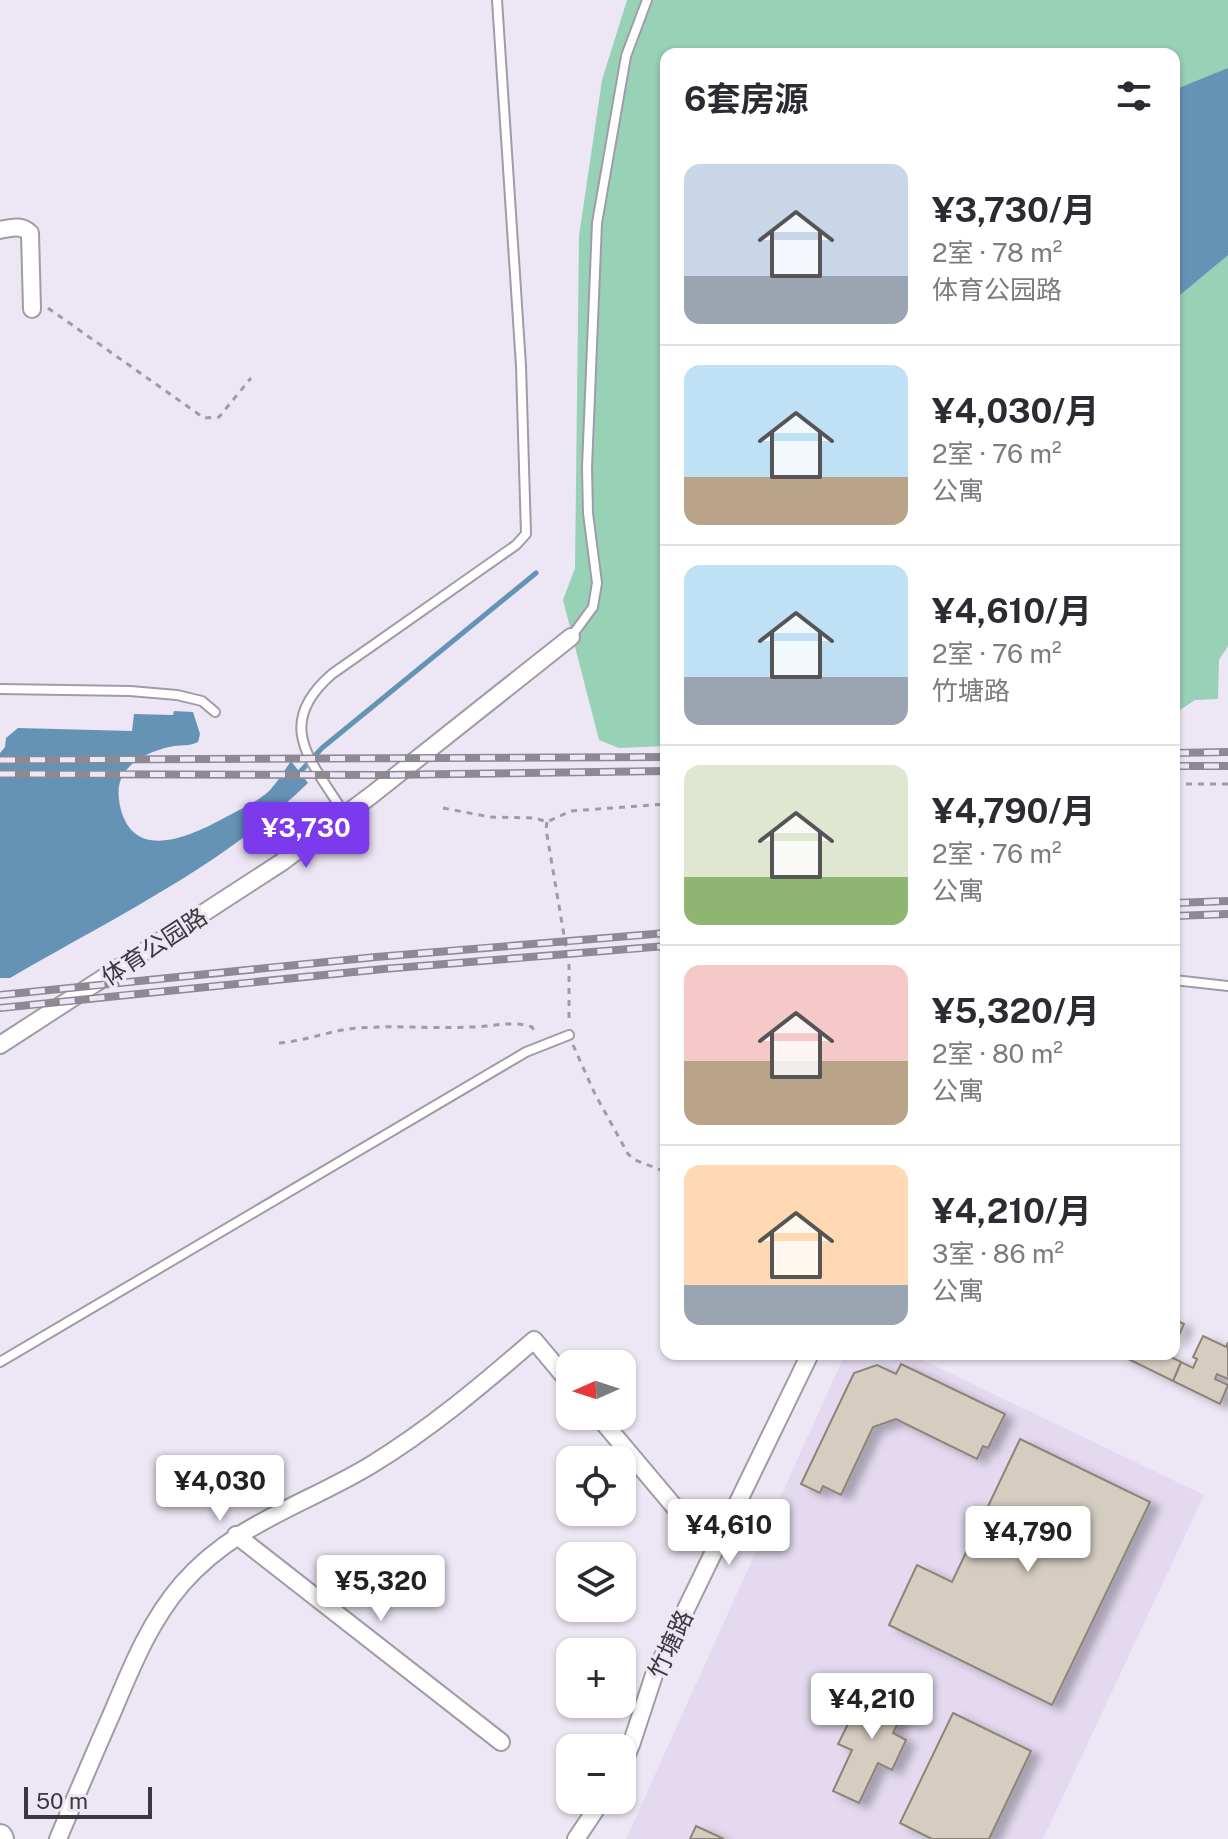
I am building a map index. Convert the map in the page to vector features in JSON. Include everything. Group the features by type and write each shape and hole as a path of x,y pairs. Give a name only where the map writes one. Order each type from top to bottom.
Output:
{"street":[{"path":"0,230 17,227 25,228 30,233 32,303"},
{"name":"体育公园路","path":"0,1045 282,862 345,816 571,637"},
{"path":"58,1839 155,1620 200,1565 236,1535 334,1486 402,1446 464,1400 534,1340 556,1366"},
{"name":"竹塘路","path":"633,1734 654,1675 807,1360"},
{"path":"610,1430 683,1517"},
{"path":"236,1535 501,1742"},
{"path":"576,1839 593,1814"}],"lane":[{"path":"345,816 304,748 300,730 303,712 321,684 516,545 526,534 521,366 497,0"},
{"path":"571,637 593,607 597,583 588,513 587,468 597,223 626,56 647,0"},
{"path":"0,689 130,691 177,695 202,701 215,712"},
{"path":"1180,980 1228,986"},
{"path":"0,1362 543,1044 569,1035"}],"path":[{"path":"32,303 204,418 219,417 251,378"},
{"path":"1180,784 1228,784"},
{"path":"443,808 490,817 535,818 547,822 571,811 660,804"},
{"path":"547,822 569,965 569,1035 595,1094 628,1154 660,1170"},
{"path":"279,1043 359,1027 466,1028 512,1023 532,1027 543,1044"}],"shaded area":[{"path":"842,1360 923,1360 1204,1495 1043,1839 626,1839"}],"green space":[{"path":"627,0 1228,0 1228,646 1219,660 1218,699 1195,700 1180,710 1180,48 660,48 660,746 619,748 599,740 563,600 575,568 579,236 602,80"}],"water":[{"path":"1228,68 1228,255 1180,295 1180,88"},
{"path":"174,711 193,712 200,734 198,742 150,753 134,762 123,775 119,789 120,806 127,824 137,835 150,840 165,840 212,824 264,795 291,761 308,783 275,813 204,865 10,978 0,978 0,753 5,747 6,738 18,728 132,731 134,714 173,715"}],"building":[{"path":"1203,1336 1226,1347 1228,1342 1228,1379 1217,1374 1215,1379 1228,1385 1220,1404 1173,1381 1181,1362 1193,1368 1197,1359 1193,1357"},
{"path":"1130,1360 1177,1360 1181,1362 1173,1381"},
{"path":"901,1364 1005,1414 988,1448 983,1446 977,1459 896,1419 873,1427 841,1495 823,1486 820,1493 801,1484 854,1373 877,1365 896,1374"},
{"path":"1020,1439 1150,1502 1052,1705 889,1625 917,1565 952,1582"},
{"path":"885,1680 912,1693 893,1733 906,1740 892,1770 878,1763 859,1803 833,1791 852,1750 838,1744 853,1714 866,1721"},
{"path":"953,1713 1031,1751 989,1839 932,1839 900,1823"},
{"path":"696,1826 724,1839 690,1839"}],"waterway":[{"path":"300,772 322,748 536,573"}],"railway":[{"path":"1180,753 1228,752"},
{"path":"0,760 660,757"},
{"path":"1180,766 1228,766"},
{"path":"0,774 382,775 660,771"},
{"path":"1180,903 1228,901"},
{"path":"1180,916 1228,914"},
{"path":"0,995 376,957 660,933"},
{"path":"0,1008 383,969 660,946"}]}
